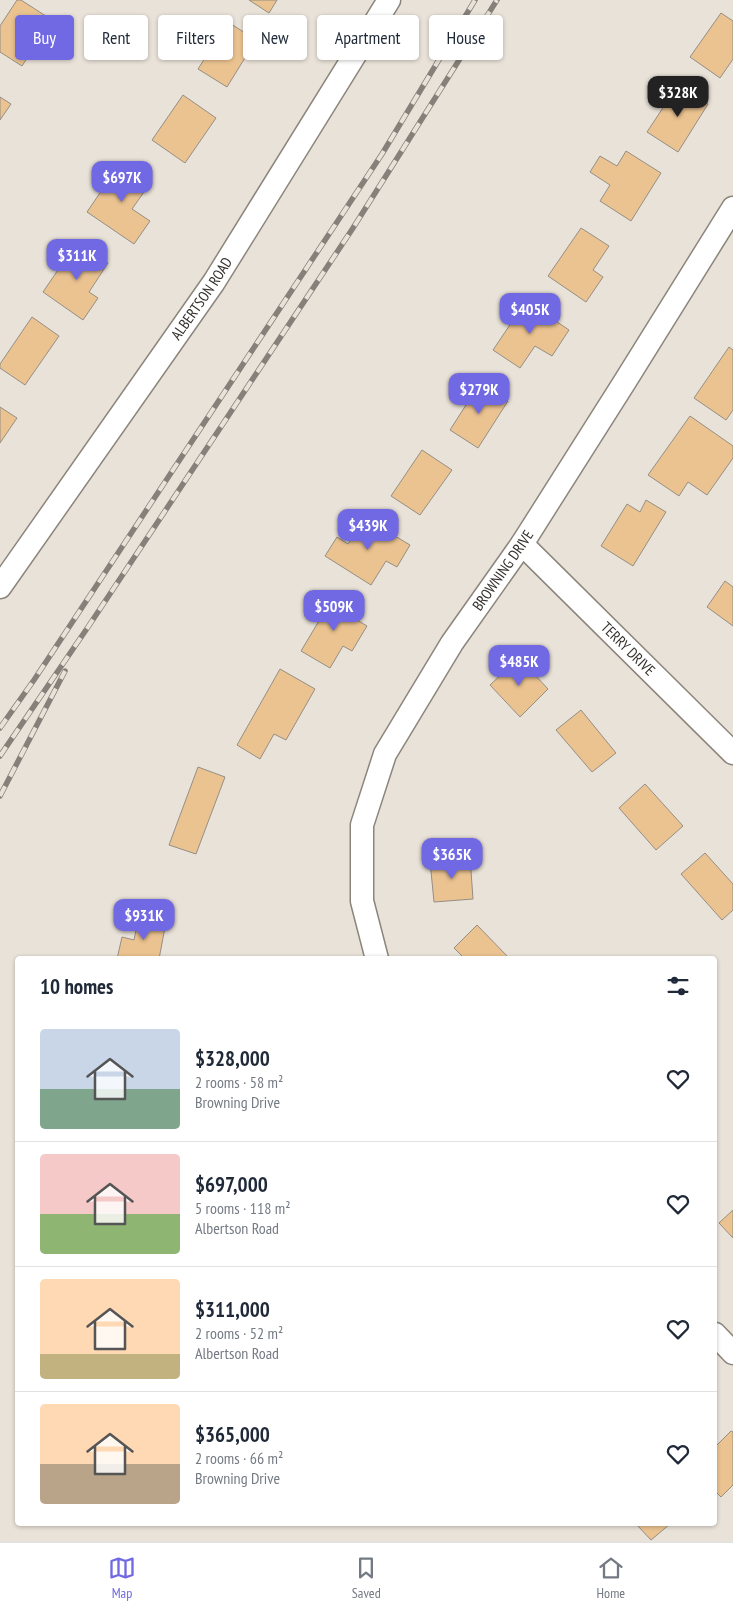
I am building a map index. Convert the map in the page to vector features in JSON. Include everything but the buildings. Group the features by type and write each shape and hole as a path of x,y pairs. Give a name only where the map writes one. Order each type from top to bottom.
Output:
{"street":[{"name":"ALBERTSON ROAD","path":"0,587 214,282 389,0"},
{"name":"BROWNING DRIVE","path":"376,956 362,901 362,825 385,754 452,643 522,544 733,208"},
{"name":"TERRY DRIVE","path":"522,544 733,753"},
{"path":"717,1336 733,1352"}],"railway":[{"path":"0,728 34,680 382,154 475,0"},
{"path":"0,756 353,228 497,0"},
{"path":"0,796 65,671"}]}
